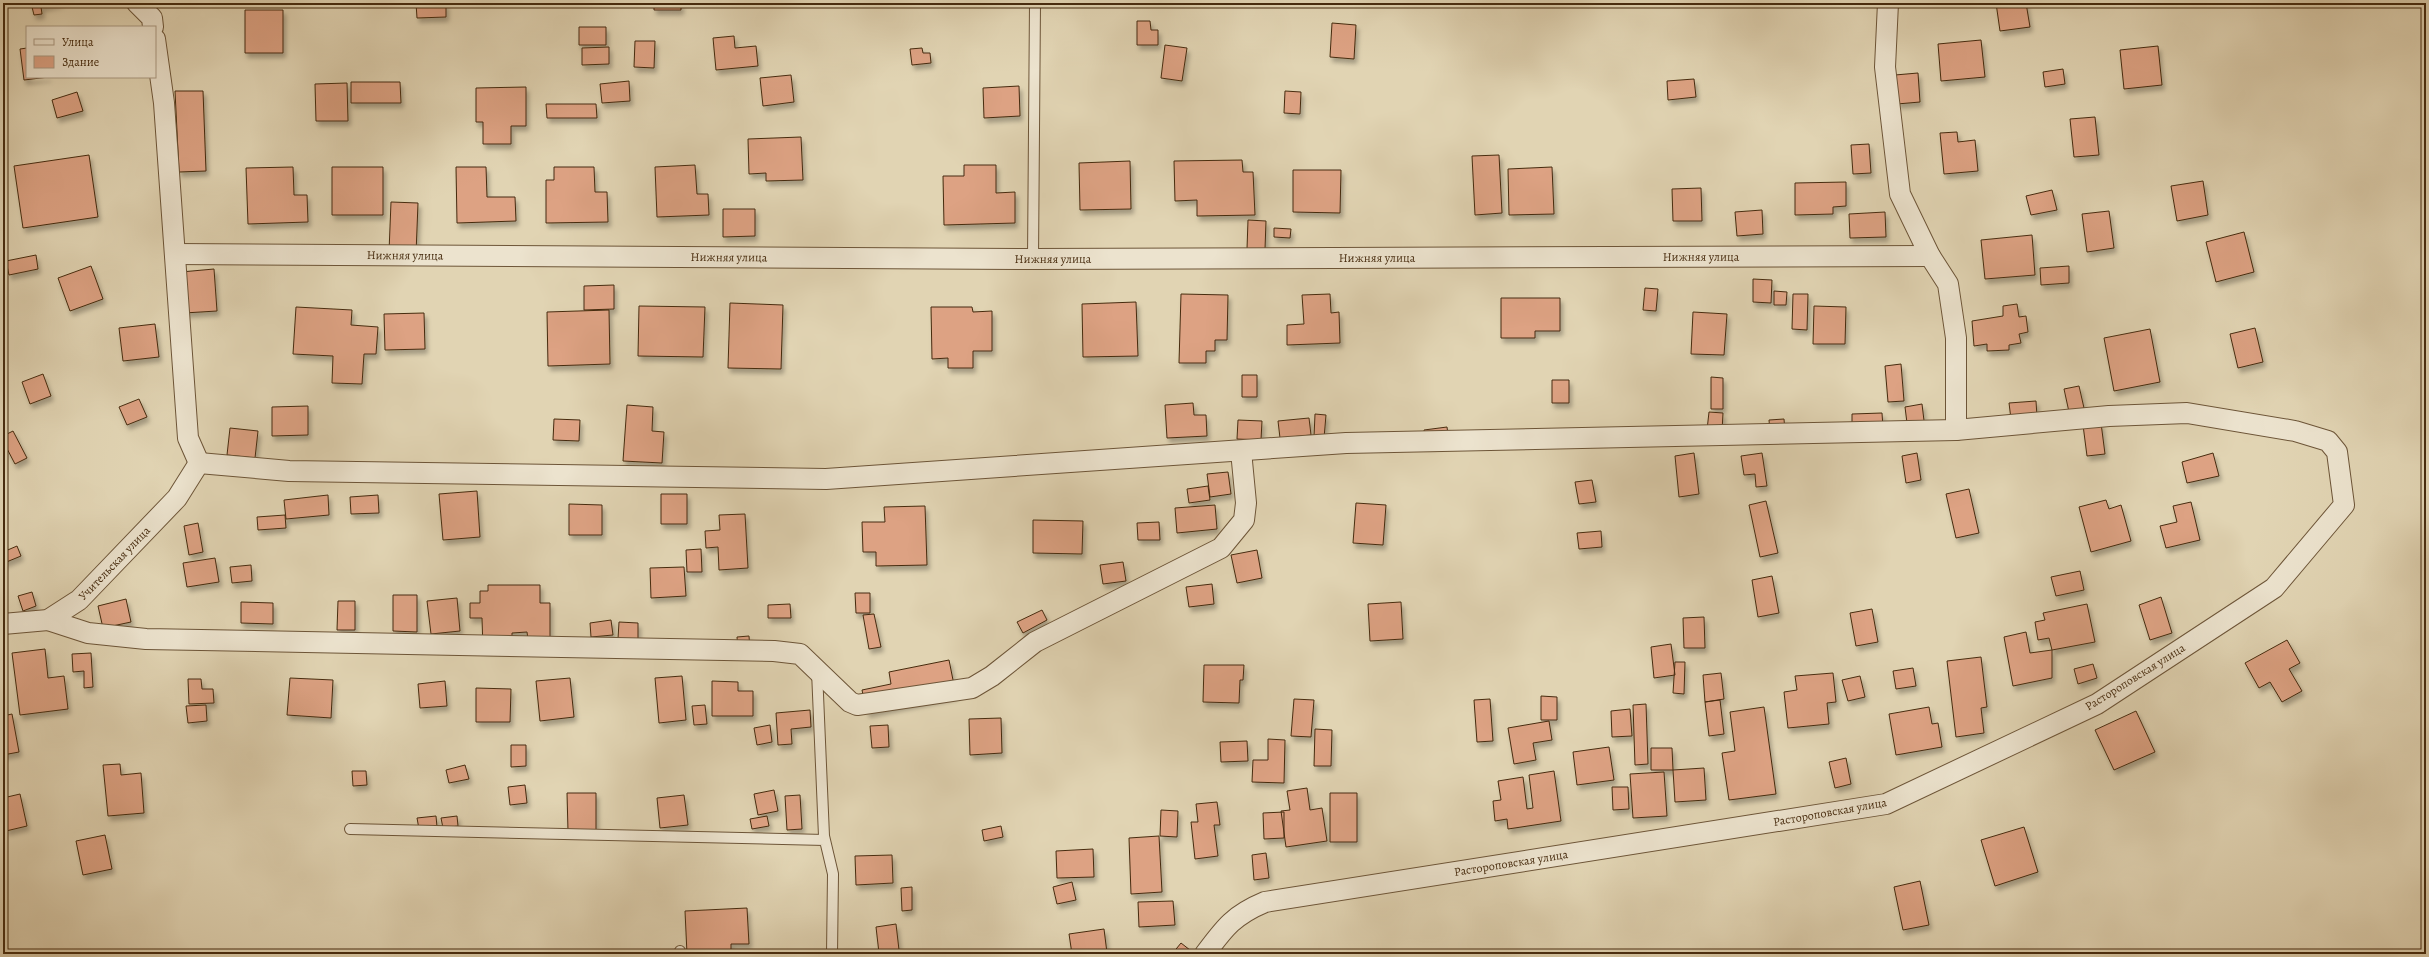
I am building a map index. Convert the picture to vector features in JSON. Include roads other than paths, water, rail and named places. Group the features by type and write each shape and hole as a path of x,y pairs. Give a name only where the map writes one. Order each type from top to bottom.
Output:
{"street":[{"path":"137,3 152,18 153,26"},
{"path":"156,45 164,103 188,438 199,463 289,471 826,479 1346,443 1956,430 1956,338 1948,284 1930,256 1900,194 1885,67 1888,3"},
{"name":"Нижняя улица","path":"175,254 1033,258 1930,256"},
{"name":"Растороповская улица","path":"1205,954 1226,926 1244,911 1265,902 1886,804 2097,704 2274,588 2344,506 2337,452 2328,441 2288,430 2187,413 2109,416 1956,430"},
{"path":"48,620 88,633 146,639 774,651 800,654 817,668 850,702 857,705 972,688 992,676 1035,642 1221,548 1244,520 1246,503 1241,451"},
{"name":"Учительская улица","path":"3,624 48,620 79,600 177,498 199,463"}],"lane":[{"path":"1033,258 1035,3"},
{"path":"817,668 825,840 832,874 832,954"},
{"path":"350,829 825,840"}]}
